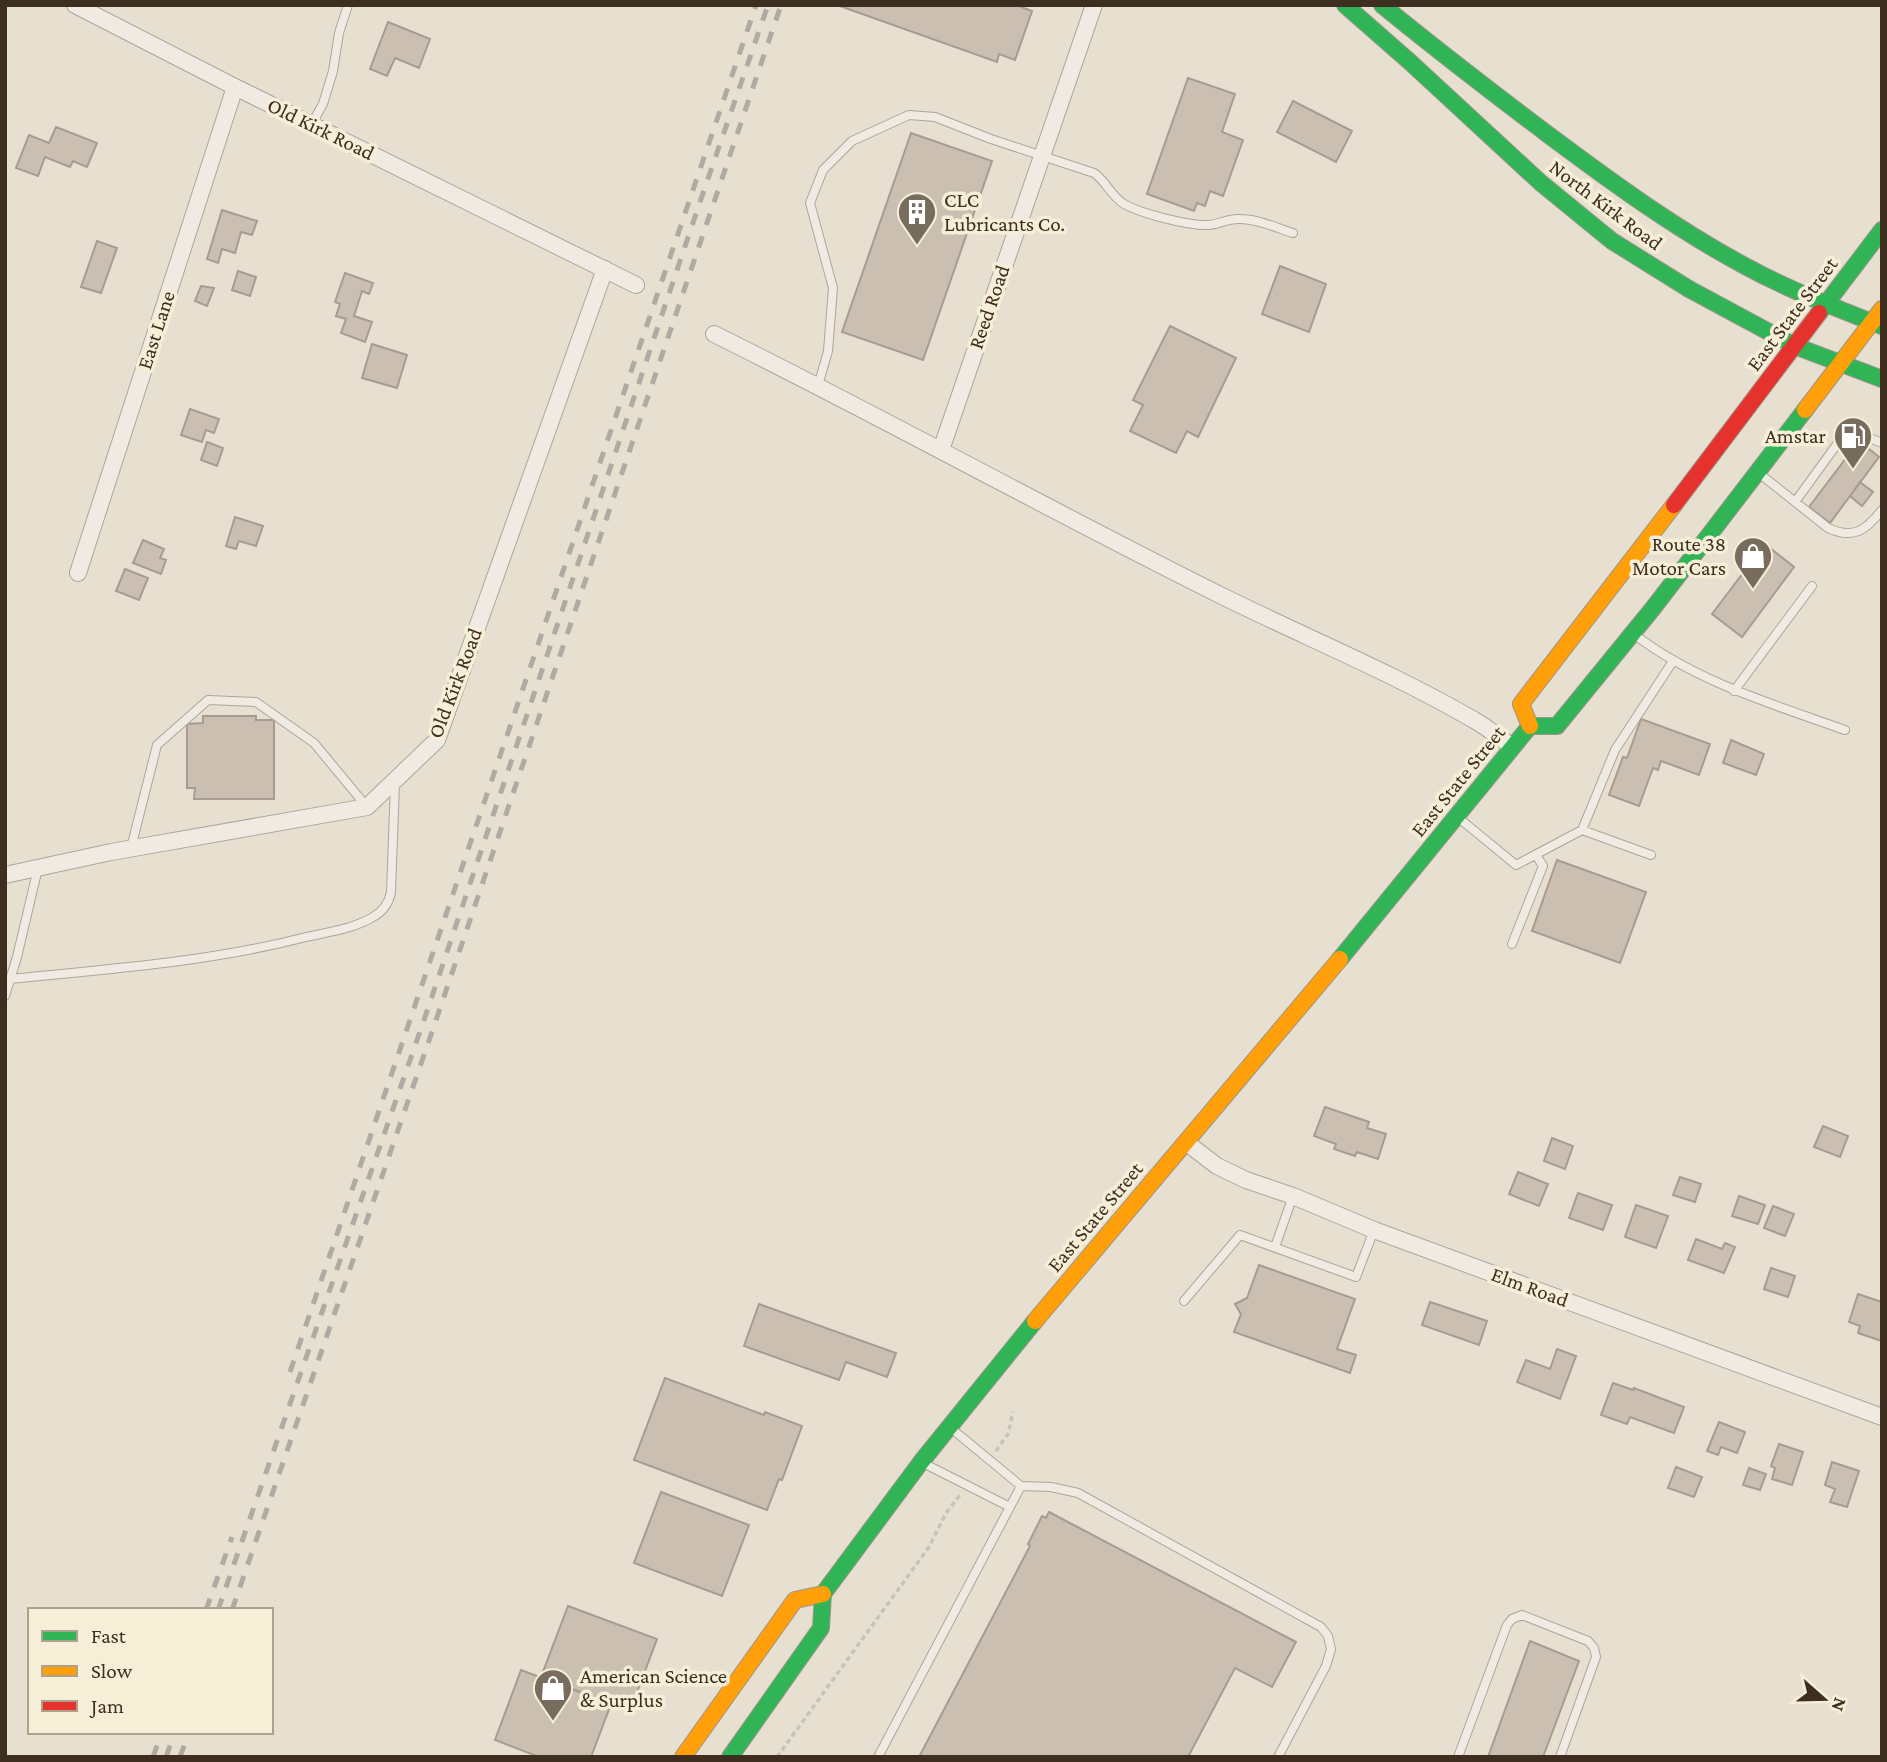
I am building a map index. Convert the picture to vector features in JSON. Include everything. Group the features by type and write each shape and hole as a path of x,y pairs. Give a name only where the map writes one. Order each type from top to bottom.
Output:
{"main road":[{"name":"North Kirk Road","path":"1345,5 1519,164 1593,227 1689,289 1795,346 1882,379"},
{"name":"North Kirk Road","path":"1384,7 1564,147 1659,214 1779,284 1879,319"},
{"name":"East State Street","path":"1530,726 1521,704 1882,230"},
{"name":"East State Street","path":"823,1594 922,1462 1055,1296 1341,958 1512,747 1530,726 1557,726 1633,633 1841,363 1879,319"},
{"path":"683,1757 795,1600 823,1594 821,1628 730,1757"}],"street":[{"name":"Old Kirk Road","path":"75,5 636,285"},
{"name":"Reed Road","path":"941,450 1094,5"},
{"name":"East Lane","path":"78,573 235,87"},
{"name":"Old Kirk Road","path":"368,807 437,740 605,269"},
{"path":"714,334 1221,595 1418,690 1476,721 1512,747"},
{"path":"5,875 131,848 368,807"},
{"name":"Elm Road","path":"1186,1143 1217,1166 1246,1180 1293,1196 1374,1230 1882,1417"}],"lane":[{"path":"311,125 323,104 348,5"},
{"path":"818,386 828,351 833,288 810,203 823,170 852,141 909,116 934,117 1094,173 1124,204 1145,212 1182,223 1209,225 1243,218 1293,233"},
{"path":"1795,502 1843,436 1858,433 1882,443"},
{"path":"1758,472 1828,528 1844,534 1862,531 1882,510"},
{"path":"1734,691 1812,586"},
{"path":"1633,633 1673,661 1734,691 1845,730"},
{"path":"1457,816 1516,865 1582,830 1615,750 1673,661"},
{"path":"131,848 157,745 208,700 256,702 314,743 368,807"},
{"path":"10,979 125,967 271,946 357,924 374,916 390,899 395,780"},
{"path":"1582,830 1651,855"},
{"path":"1512,944 1543,866 1536,855"},
{"path":"5,996 38,868"},
{"path":"1275,1247 1293,1196"},
{"path":"1184,1301 1240,1235 1356,1277 1374,1230"},
{"path":"950,1427 1021,1486 1051,1487 1078,1493 1321,1627 1328,1636 1331,1650 1326,1666 1278,1757"},
{"path":"922,1462 1010,1507"},
{"path":"878,1757 1021,1486"},
{"path":"1458,1757 1507,1625 1512,1619 1522,1615 1588,1641 1594,1648 1596,1657 1560,1757"}],"path":[{"path":"999,1446 1008,1434 1013,1412"},
{"path":"776,1757 929,1546 952,1506"}],"building":[{"path":"837,5 1016,5 1032,11 1015,60 999,54 997,62"},
{"path":"388,22 430,39 419,68 395,58 387,76 370,69"},
{"path":"1188,78 1235,94 1222,132 1243,140 1223,196 1210,191 1205,206 1197,203 1194,211 1147,194"},
{"path":"1293,101 1352,131 1336,162 1277,132"},
{"path":"56,127 97,143 87,167 73,161 70,167 45,157 38,176 16,168 29,135 49,143"},
{"name":"CLC Lubricants Co.","path":"911,133 992,161 923,360 842,332"},
{"path":"222,210 257,221 252,235 241,232 235,253 222,249 218,263 207,259"},
{"path":"97,241 117,248 101,293 81,287"},
{"path":"1280,266 1326,284 1309,332 1262,314"},
{"path":"238,271 256,277 250,296 232,290"},
{"path":"345,273 373,283 369,294 362,291 354,316 372,322 365,342 341,333 346,319 336,316 340,304 335,302"},
{"path":"201,286 214,288 207,306 195,301"},
{"path":"1170,326 1236,358 1198,437 1187,431 1176,453 1130,431 1143,405 1133,400"},
{"path":"372,344 407,355 397,388 362,378"},
{"path":"190,409 219,419 214,433 206,430 202,442 181,435"},
{"name":"Amstar","path":"1859,441 1879,457 1830,523 1809,507"},
{"path":"207,442 223,448 217,466 201,460"},
{"path":"1860,482 1873,492 1862,506 1850,496"},
{"path":"235,517 263,526 256,546 239,541 236,549 226,546"},
{"path":"143,540 164,549 160,558 166,560 161,574 133,563"},
{"name":"Route 38 Motor Cars","path":"1765,544 1794,567 1742,637 1712,614"},
{"path":"125,569 148,578 139,600 116,591"},
{"path":"203,716 256,716 256,720 274,720 274,799 194,799 195,788 187,788 187,724 203,723"},
{"path":"1641,719 1710,744 1699,775 1661,761 1658,770 1653,768 1639,806 1609,795 1623,757 1627,758"},
{"path":"1731,740 1764,754 1756,775 1723,763"},
{"path":"1557,860 1646,892 1620,963 1532,931"},
{"path":"1325,1107 1369,1122 1367,1128 1386,1134 1378,1159 1357,1152 1355,1156 1334,1149 1336,1144 1314,1136"},
{"path":"1823,1126 1848,1136 1840,1157 1814,1147"},
{"path":"1552,1138 1573,1146 1565,1169 1544,1161"},
{"path":"1518,1172 1548,1184 1539,1206 1509,1194"},
{"path":"1680,1177 1701,1184 1695,1202 1673,1195"},
{"path":"1578,1193 1612,1205 1603,1230 1569,1218"},
{"path":"1739,1196 1765,1205 1758,1224 1732,1216"},
{"path":"1636,1205 1668,1216 1656,1248 1625,1237"},
{"path":"1773,1206 1794,1214 1785,1236 1764,1228"},
{"path":"1696,1239 1722,1249 1725,1243 1735,1247 1724,1273 1688,1260"},
{"path":"1259,1265 1355,1299 1337,1349 1356,1355 1350,1373 1234,1332 1241,1314 1235,1304 1247,1298"},
{"path":"1771,1268 1795,1276 1788,1297 1764,1289"},
{"path":"1858,1294 1882,1302 1882,1341 1858,1333 1860,1326 1849,1322"},
{"path":"1430,1302 1487,1321 1479,1345 1422,1325"},
{"path":"759,1304 896,1353 887,1377 846,1362 839,1380 744,1346"},
{"path":"1557,1349 1576,1356 1560,1399 1517,1382 1526,1360 1550,1369"},
{"path":"665,1378 764,1415 765,1412 802,1426 782,1480 779,1479 767,1510 634,1460"},
{"path":"1613,1383 1684,1407 1674,1433 1630,1417 1627,1424 1601,1415"},
{"path":"1719,1422 1745,1432 1737,1453 1721,1447 1718,1455 1707,1451"},
{"path":"1779,1444 1803,1452 1792,1485 1772,1479 1775,1468 1771,1466"},
{"path":"1832,1462 1859,1471 1847,1507 1830,1502 1835,1489 1825,1485"},
{"path":"1676,1467 1702,1477 1694,1497 1668,1488"},
{"path":"1749,1468 1766,1474 1760,1490 1743,1485"},
{"path":"661,1492 749,1525 722,1596 634,1563"},
{"path":"1049,1512 1296,1642 1272,1687 1235,1668 1188,1757 919,1757 1030,1546 1028,1544 1042,1516 1046,1518"},
{"path":"568,1606 657,1639 630,1711 541,1677"},
{"path":"1530,1641 1579,1661 1543,1757 1488,1757"},
{"name":"American Science & Surplus","path":"521,1670 611,1704 591,1757 539,1757 495,1740"}],"railway":[{"path":"290,1372 756,5"},
{"path":"219,1608 424,1020 768,5"},
{"path":"233,1608 434,1026 781,5"},
{"path":"207,1608 232,1537"},
{"path":"153,1757 161,1734"},
{"path":"166,1757 174,1734"},
{"path":"180,1757 188,1734"}],"traffic: fast":[{"path":"1345,5 1541,183 1612,241 1689,289 1795,346 1882,379"},
{"path":"1382,5 1550,136 1670,221 1762,275 1882,326"},
{"path":"1819,313 1882,230"},
{"path":"1530,726 1557,726 1654,607 1805,410"},
{"path":"1340,959 1530,726"},
{"path":"730,1757 821,1628 823,1594 921,1462 1035,1321"}],"traffic: slow":[{"path":"1805,410 1882,309"},
{"path":"1530,726 1521,704 1674,505"},
{"path":"1035,1321 1340,959"},
{"path":"683,1757 795,1600 823,1594"}],"traffic: jam":[{"path":"1674,505 1819,313"}],"place":[{"name":"CLC Lubricants Co.","path":"917,246"},
{"name":"Amstar","path":"1853,470"},
{"name":"Route 38 Motor Cars","path":"1753,590"},
{"name":"American Science & Surplus","path":"553,1722"}]}
